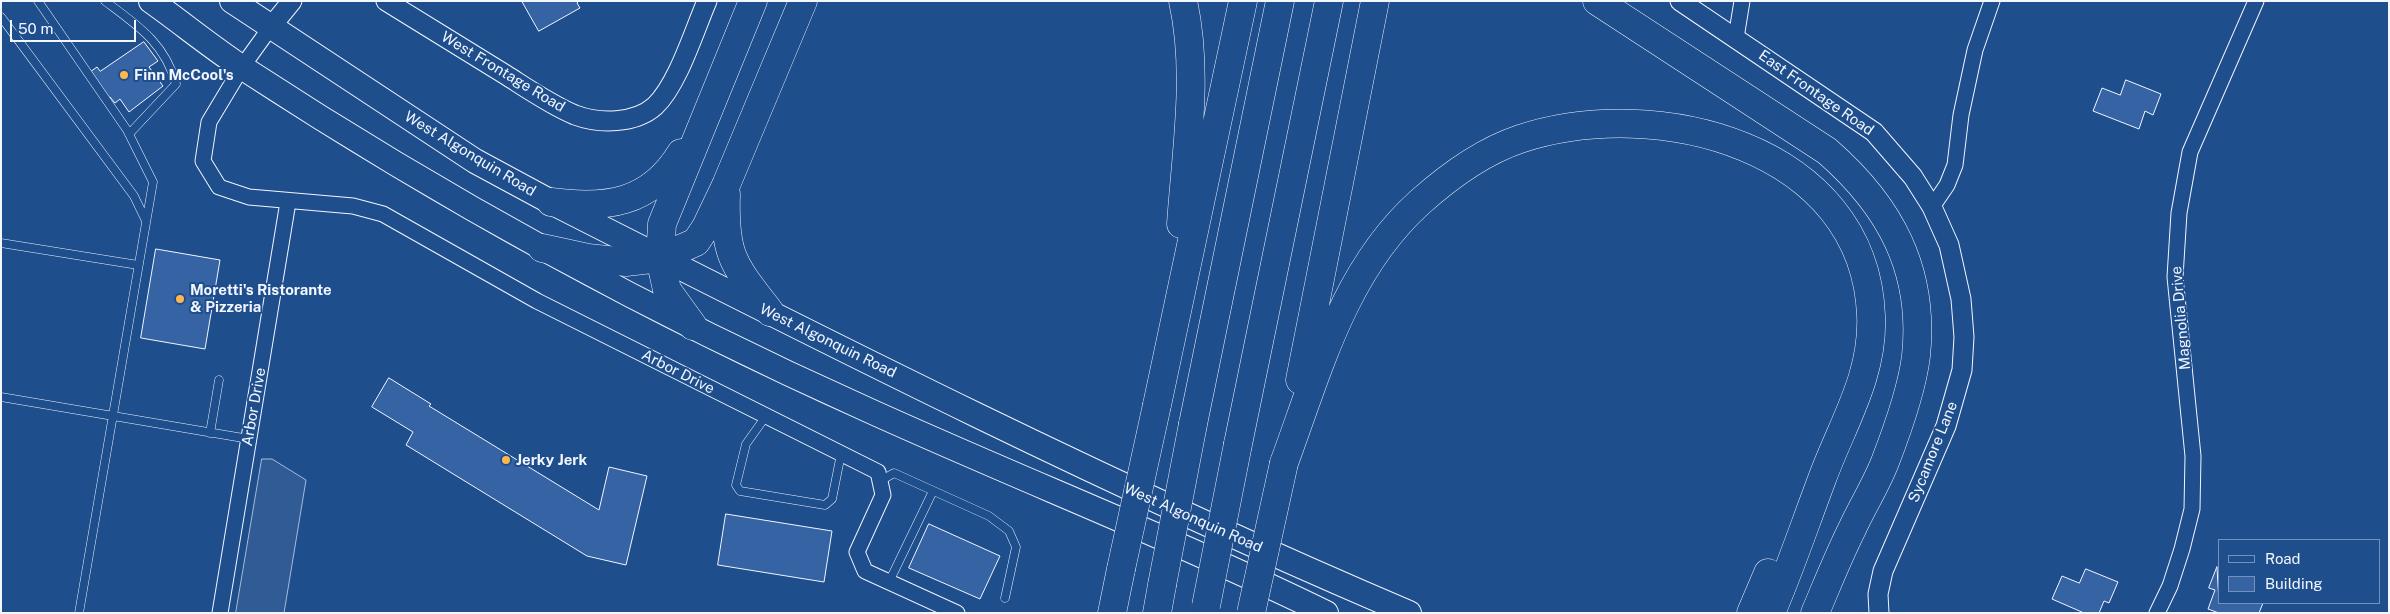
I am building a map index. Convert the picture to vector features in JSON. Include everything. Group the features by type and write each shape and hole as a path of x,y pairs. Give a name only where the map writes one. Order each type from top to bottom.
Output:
{"highway":[{"path":"693,326 667,290 660,258 662,224 753,1"},
{"path":"542,248 588,258 626,262 660,258 696,242 706,227 726,185 803,1"},
{"path":"1175,318 1190,83 1189,27 1183,1"},
{"path":"1112,613 1243,1"},
{"path":"1157,613 1280,1"},
{"path":"1205,609 1329,1"},
{"path":"1251,613 1284,463 1375,1"},
{"path":"1597,1 1826,151 1844,166 1877,203 1893,230 1905,257 1916,308 1917,330 1916,356 1908,392 1885,463 1851,531 1815,613"},
{"path":"551,202 574,205 609,203 648,190 670,170 710,105"},
{"path":"1284,463 1333,330 1356,283 1372,255 1392,229 1419,202 1472,163 1518,139 1575,127 1608,123 1638,123 1680,127 1718,136 1761,154 1808,186 1820,197 1842,222 1861,261 1868,286 1871,339 1859,393 1822,476 1796,553 1771,613"},
{"path":"726,185 725,227 728,249 738,270 770,312"},
{"path":"1751,613 1783,539 1822,476"}],"main road":[{"path":"151,1 242,67 369,148 542,248 693,326 866,410 1326,613"},
{"name":"West Algonquin Road","path":"232,1 270,28 475,161 551,202 1104,478 1298,566 1409,613"}],"street":[{"path":"270,28 292,1"},
{"name":"West Frontage Road","path":"386,1 536,93 576,115 599,120 621,121 639,116 654,107 669,89 707,1"},
{"name":"East Frontage Road","path":"1680,1 1874,132 1913,177 1932,207"},
{"path":"1736,38 1742,1"},
{"path":"1932,207 1947,185 1955,164 1961,115 1975,50 1992,1"},
{"name":"Magnolia Drive","path":"2157,613 2170,586 2192,509 2193,456 2175,277 2179,213 2190,152 2256,1"},
{"name":"Arbor Drive","path":"270,28 242,67 209,122 203,161 219,187 249,197 288,202 353,206 383,214 537,301 878,472 880,481"},
{"name":"Arbor Drive","path":"220,613 288,202"},
{"name":"Sycamore Lane","path":"1879,613 1878,594 1883,571 1946,426 1962,370 1964,337 1961,299 1949,246 1932,207"},
{"path":"880,481 883,495 857,552 865,571 956,613"}],"lane":[{"path":"38,1 130,134 152,182 79,613"},
{"path":"105,1 147,32 173,71 176,84 130,134"},
{"path":"1,17 134,196 146,221"},
{"path":"1,243 138,265"},
{"path":"210,433 219,380"},
{"path":"1,397 249,439"},
{"path":"766,416 746,444 736,485 740,491 824,505 832,499 841,454"},
{"path":"880,481 894,472 989,516 1010,531 1016,547 1005,598"},
{"path":"889,582 933,491"}],"shaded area":[{"path":"262,459 272,459 306,480 284,613 236,613"}],"building":[{"path":"522,1 579,1 577,3 580,8 539,31"},
{"name":"Finn McCool's","path":"144,42 158,61 149,67 163,86 129,112 120,99 115,103 110,97 108,98 90,72 97,67 100,71"},
{"path":"2126,80 2161,94 2153,115 2145,111 2139,129 2093,111 2102,88 2120,95"},
{"name":"Moretti's Ristorante & Pizzeria","path":"156,249 220,260 205,349 141,338"},
{"path":"389,378 431,404 429,406 599,510 609,467 647,476 626,565 587,556 406,445 413,432 372,407"},
{"path":"726,514 832,531 824,582 718,565"},
{"path":"929,524 1000,556 980,599 909,568"},
{"path":"2217,567 2218,604 2263,604 2259,613 2219,613 2208,609 2215,590 2209,588"},
{"path":"2086,569 2118,582 2109,603 2104,601 2099,613 2084,613 2052,599 2062,576 2079,583"}],"place":[{"name":"Finn McCool's","path":"124,75"},
{"name":"Moretti's Ristorante & Pizzeria","path":"180,299"},
{"name":"Jerky Jerk","path":"506,460"}]}
